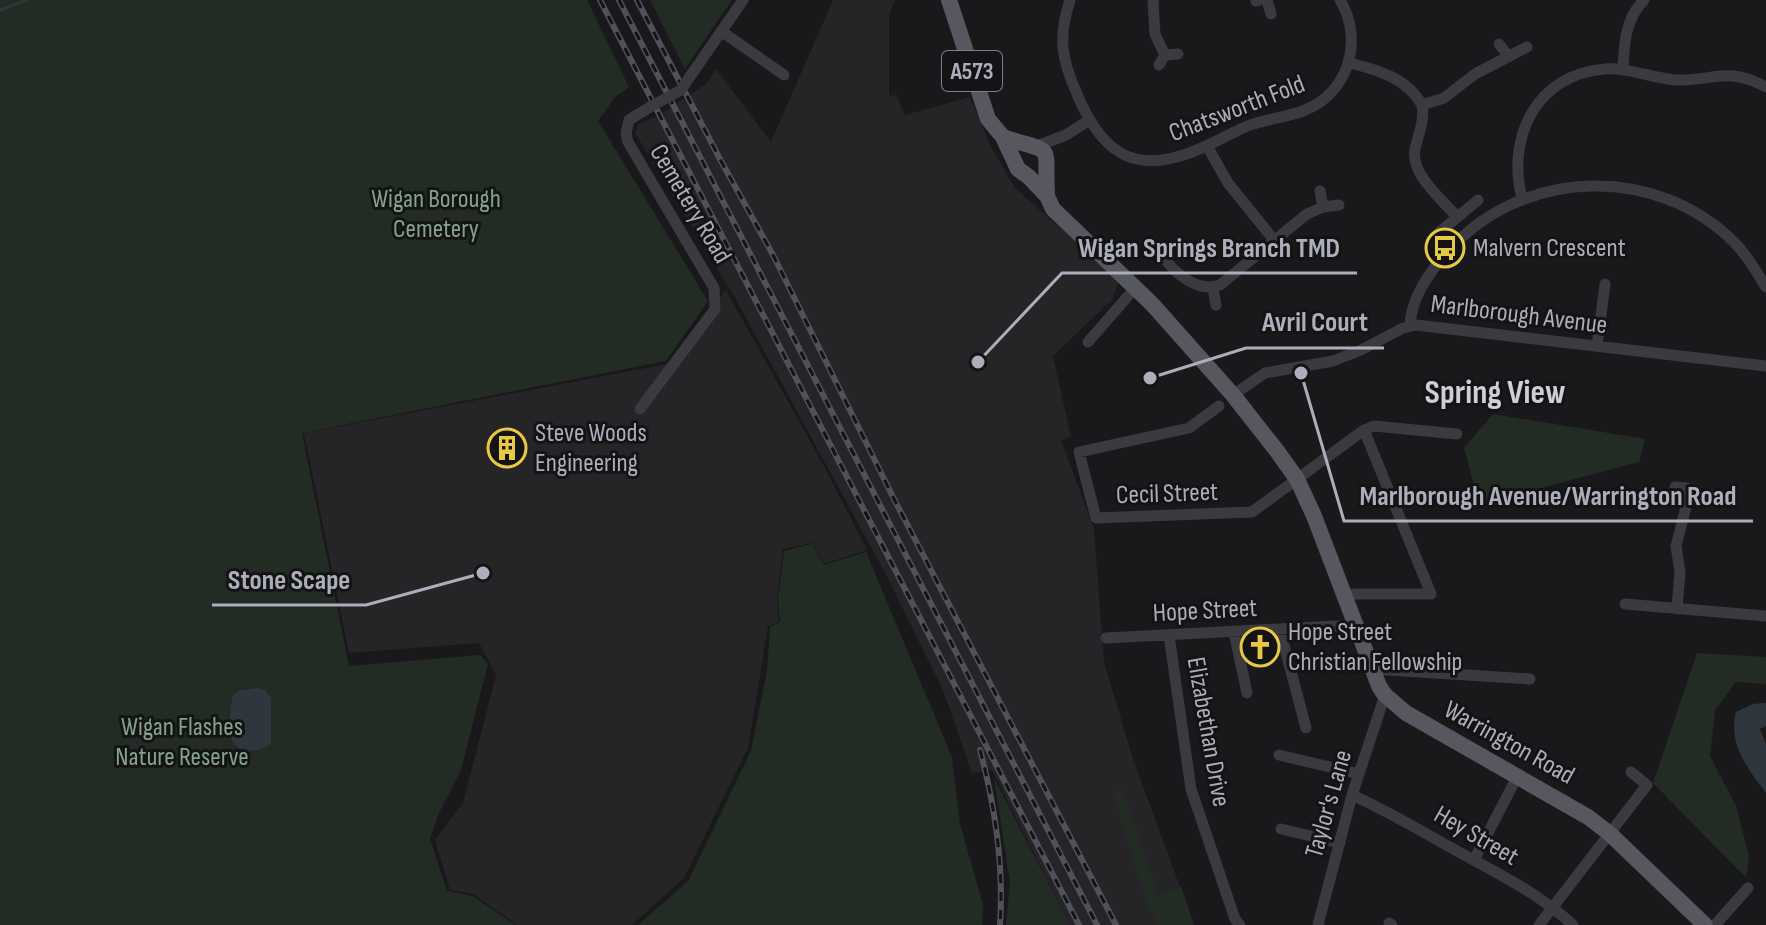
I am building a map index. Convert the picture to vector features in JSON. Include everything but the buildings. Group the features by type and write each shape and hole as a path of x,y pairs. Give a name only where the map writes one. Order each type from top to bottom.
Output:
{"main road":[{"name":"A573","path":"949,0 988,119 1003,137 1018,169 1029,177"},
{"path":"1003,137 1045,151 1047,196"},
{"path":"1015,160 1019,151 1032,145"},
{"path":"1029,177 1038,176 1047,165"},
{"name":"Warrington Road","path":"1029,177 1047,196 1053,209 1136,287 1233,395 1297,479 1385,695 1406,713 1588,817 1609,833 1705,925"}],"street":[{"name":"Cemetery Road","path":"640,409 715,309 716,299 714,288 628,142 626,133 629,120 681,90 743,0"},
{"name":"Chatsworth Fold","path":"1070,0 1063,21 1061,44 1068,74 1088,121 1111,148 1138,160 1172,158 1207,146 1263,120 1312,107 1333,90 1350,63"},
{"path":"1153,0 1155,34 1167,58"},
{"path":"1267,0 1271,14"},
{"path":"1340,0 1352,27 1350,63 1396,79 1415,94 1422,105 1423,117 1415,162 1420,174 1457,217"},
{"path":"1623,70 1628,25 1636,8 1644,0"},
{"path":"721,31 784,75"},
{"path":"1499,44 1509,57"},
{"path":"1422,105 1444,98 1475,74 1527,47"},
{"path":"1522,198 1517,150 1528,120 1541,101 1559,85 1583,73 1604,69 1623,70 1678,80 1714,75 1734,76 1766,87"},
{"path":"1032,145 1066,135 1088,121"},
{"path":"1047,165 1066,135"},
{"path":"1207,146 1228,183 1274,240"},
{"path":"1410,326 1418,294 1439,261 1482,220 1522,198 1562,188 1599,185 1639,189 1670,199 1724,233 1745,254 1766,287"},
{"path":"1320,191 1323,207"},
{"path":"1436,235 1478,200"},
{"path":"1163,257 1169,273 1213,288 1307,214 1323,207 1339,205"},
{"path":"1597,346 1605,284"},
{"path":"1088,342 1136,287"},
{"path":"1213,288 1216,305"},
{"name":"Marlborough Avenue","path":"1233,395 1265,373 1333,361 1410,326 1424,325 1766,366"},
{"name":"Cecil Street","path":"1211,408 1189,428 1079,452 1096,518 1252,512 1297,479"},
{"path":"1297,479 1364,430 1383,426 1457,434"},
{"path":"1344,597 1353,594 1431,594 1364,430"},
{"path":"1677,609 1680,572 1676,546 1685,511 1686,488"},
{"path":"1625,604 1766,616"},
{"name":"Hope Street","path":"1106,638 1355,625"},
{"path":"1280,630 1306,728"},
{"path":"1234,632 1247,693"},
{"name":"Elizabethan Drive","path":"1169,635 1191,789 1235,919 1240,925"},
{"path":"1372,669 1530,679"},
{"name":"Taylor's Lane","path":"1318,925 1352,795 1385,695"},
{"path":"1279,755 1359,774"},
{"path":"1539,925 1647,785 1631,772"},
{"path":"1474,860 1518,775"},
{"name":"Hey Street","path":"1352,795 1397,815 1474,860 1552,906 1573,925"},
{"path":"1281,829 1340,843"},
{"path":"1715,925 1748,888"}],"shaded area":[{"path":"833,0 895,0 889,15 889,96 896,95 905,115 970,97 990,145 1015,188 1119,280 1112,300 1053,356 1071,437 1061,440 1094,529 1104,662 1133,759 1194,925 1070,925 992,770 972,773 943,690 884,571 734,296 635,133 638,124 656,117 706,84 716,69 771,142"},
{"path":"726,290 867,550 824,564 812,543 783,549 777,597 778,622 768,626 748,748 684,878 632,925 517,925 473,894 450,890 435,840 463,803 496,675 479,643 349,653 304,433 667,364"},
{"path":"265,690 271,698 271,744 250,751 239,748 231,737 232,697 238,691"},
{"path":"1766,703 1766,726 1760,729 1766,744 1766,793 1741,755 1734,724 1736,712 1753,704"}],"green space":[{"name":"Wigan Flashes Nature Reserve","path":"0,0 587,0 629,87 615,97 598,121 708,301 666,361 302,433 349,666 480,655 488,664 461,770 439,813 430,839 447,891 473,896 515,925 0,925"},
{"path":"650,0 732,0 685,69"},
{"path":"1493,414 1645,439 1639,462 1484,503 1476,493 1464,448"},
{"path":"812,544 824,565 866,552 952,757 960,824 983,905 982,925 638,925 688,881 751,751 767,670 770,627 780,622 778,598 784,551"},
{"path":"1697,653 1766,657 1766,684 1736,682 1715,710 1710,756 1736,806 1749,856 1746,878 1653,783"},
{"path":"994,778 1070,925 1006,925 1010,883"},
{"path":"1122,788 1158,896 1181,886 1194,925 1159,925 1146,902 1113,794"}],"waterway":[{"path":"0,10 26,0"}],"railway":[{"path":"600,0 1079,925"},
{"path":"619,0 1097,925"},
{"path":"637,0 773,255 894,499 1116,925"},
{"path":"980,750 997,836 1001,881 1000,925"}],"place":[{"name":"Malvern Crescent","path":"1445,248"},
{"name":"Wigan Springs Branch TMD","path":"978,362"},
{"name":"Marlborough Avenue/Warrington Road","path":"1301,373"},
{"name":"Avril Court","path":"1150,378"},
{"name":"Steve Woods Engineering","path":"507,448"},
{"name":"Stone Scape","path":"483,573"},
{"name":"Hope Street Christian Fellowship","path":"1260,647"}],"district":[{"name":"Spring View","path":"1495,392"}],"park label":[{"name":"Wigan Borough Cemetery","path":"436,214"}]}
